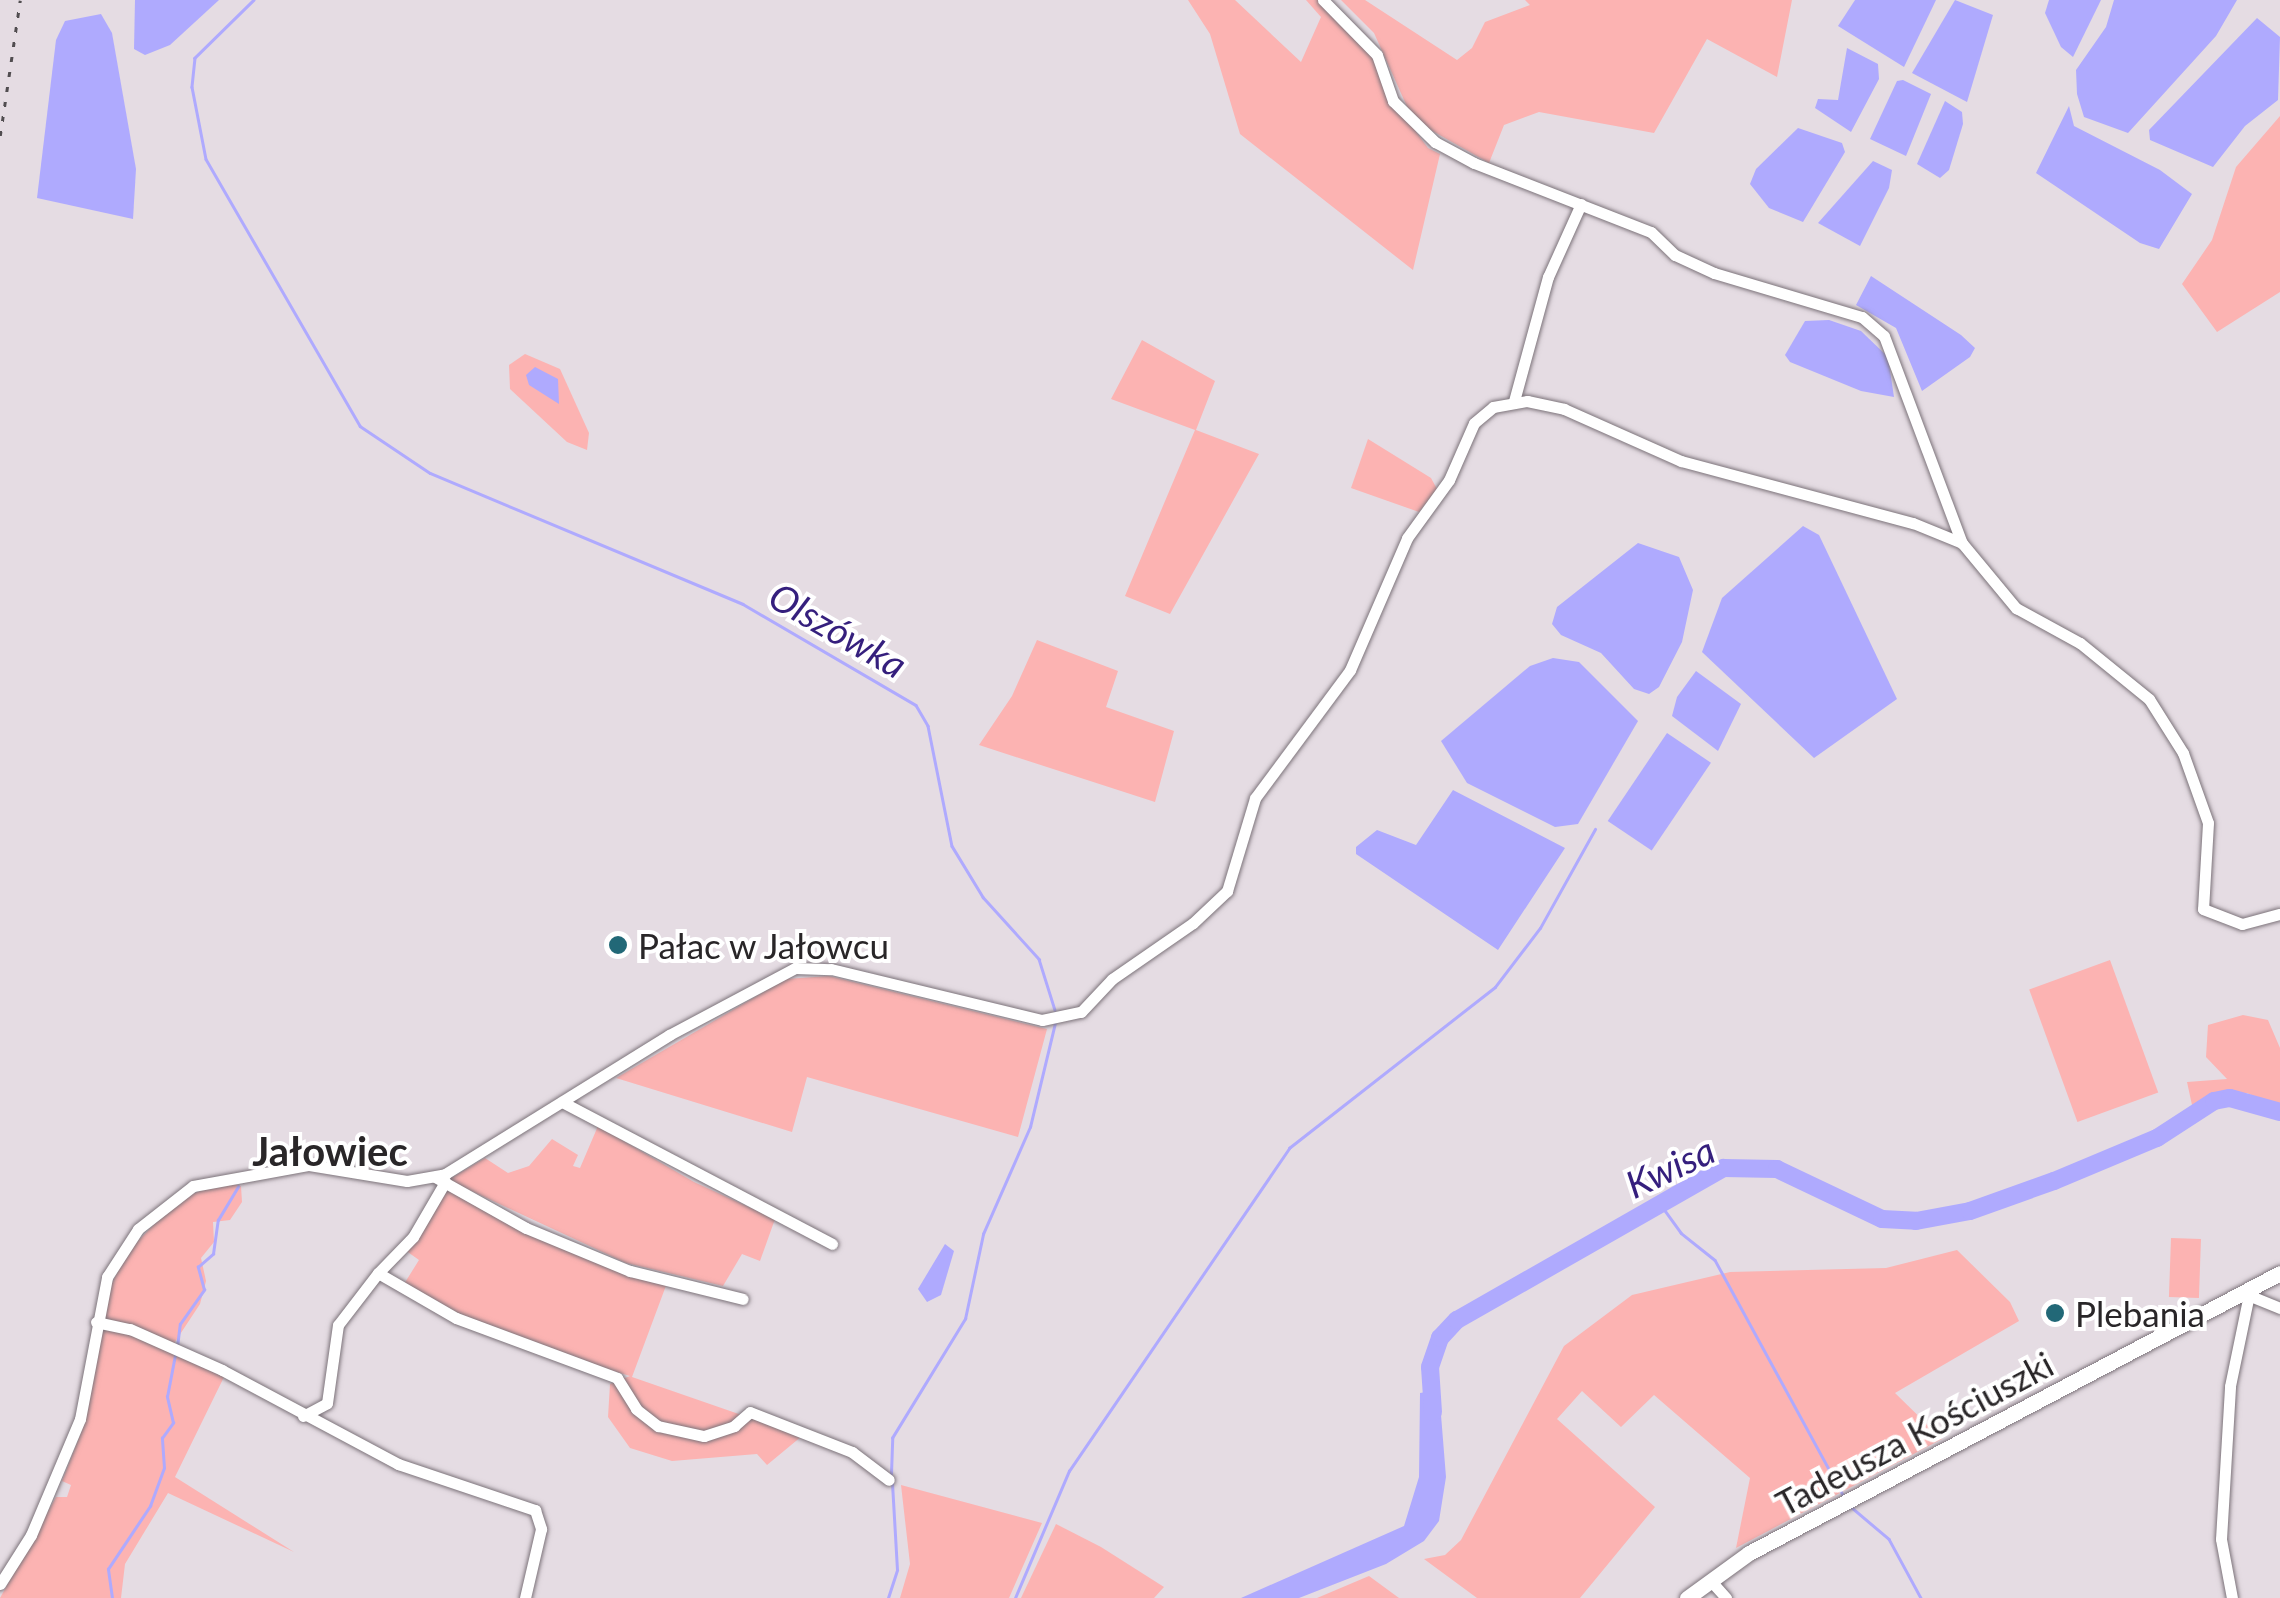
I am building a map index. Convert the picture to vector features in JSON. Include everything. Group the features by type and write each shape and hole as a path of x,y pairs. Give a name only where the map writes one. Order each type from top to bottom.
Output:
{"main road":[{"name":"Tadeusza Kościuszki","path":"1687,1598 1710,1580 1834,1508 2246,1296 2280,1273"}],"street":[{"path":"1323,0 1377,55 1393,100 1436,142 1651,232 1676,255 1714,272 1862,316 1884,336 1896,354 1934,481 1962,543 2016,608 2080,644 2149,699 2183,753 2208,823 2203,909 2242,924 2280,914"},
{"path":"1514,401 1548,278 1581,204"},
{"path":"0,1584 31,1535 68,1452 96,1322 124,1247 157,1209 192,1186 309,1165 407,1181 440,1180 669,1035 796,968 832,969 1042,1020 1062,1019 1081,1012 1112,979 1193,923 1227,891 1255,798 1350,670 1401,550 1448,480 1470,429 1493,406 1514,401 1564,410 1681,461 1914,524 1962,543"},
{"path":"562,1102 832,1244"},
{"path":"304,1416 327,1403 338,1326 378,1273 413,1238 440,1180"},
{"path":"440,1180 526,1228 630,1270 742,1299"},
{"path":"378,1273 456,1318 618,1378 636,1409 658,1426 704,1436 734,1426 750,1412 852,1452 889,1480"},
{"path":"2232,1598 2222,1520 2230,1386 2246,1296 2280,1308"},
{"path":"96,1322 176,1349 398,1464 535,1510 541,1529 524,1598"},
{"path":"1710,1580 1726,1598"}],"shaded area":[{"path":"135,0 219,0 170,45 145,55 134,49"},
{"path":"1188,0 1235,0 1301,62 1321,17 1306,0 1323,0 1377,55 1393,101 1428,148 1440,154 1413,270 1240,134 1210,34"},
{"path":"1341,0 1365,0 1457,60 1472,48 1485,22 1530,5 1525,0 1792,0 1777,77 1707,39 1654,133 1539,112 1504,125 1489,163 1413,120 1374,33"},
{"path":"1855,0 1936,0 1904,67 1838,26"},
{"path":"1955,0 1993,15 1967,102 1912,73"},
{"path":"2049,0 2101,0 2073,57 2061,47 2045,13"},
{"path":"2114,0 2237,0 2216,36 2128,133 2084,117 2077,94 2076,70 2106,27"},
{"path":"101,14 112,33 136,169 133,219 37,198 56,40 65,21"},
{"path":"2257,18 2280,37 2278,100 2245,126 2213,167 2150,140 2149,130"},
{"path":"1847,48 1878,64 1879,79 1851,132 1815,108 1818,99 1838,100"},
{"path":"1903,80 1931,94 1906,156 1870,139 1897,81"},
{"path":"1945,101 1962,112 1963,124 1949,170 1940,178 1917,164"},
{"path":"2069,106 2074,126 2160,170 2192,194 2159,249 2140,243 2036,173"},
{"path":"2280,116 2280,292 2217,332 2182,284 2212,240 2236,167"},
{"path":"1798,128 1842,143 1845,152 1803,222 1769,208 1750,184 1756,169"},
{"path":"1873,161 1892,170 1889,188 1860,246 1818,223"},
{"path":"1871,276 1961,335 1975,348 1970,357 1922,391 1896,328 1856,305"},
{"path":"1829,320 1861,331 1888,357 1894,397 1861,391 1790,362 1785,355 1805,321"},
{"path":"1142,340 1215,381 1196,430 1259,454 1170,614 1125,596 1195,430 1111,399"},
{"path":"525,354 560,369 589,433 587,450 567,442 510,389 509,365"},
{"path":"535,367 558,379 559,404 529,385 526,375"},
{"path":"1368,439 1431,478 1437,489 1419,512 1351,488"},
{"path":"1803,526 1819,535 1897,699 1814,758 1702,652 1722,598"},
{"path":"1638,543 1679,557 1693,590 1682,642 1659,687 1649,694 1634,689 1601,653 1561,635 1552,624 1557,607"},
{"path":"1037,640 1118,671 1106,707 1174,731 1155,802 979,745 1012,696"},
{"path":"1553,658 1579,662 1638,721 1578,824 1555,827 1467,783 1441,741 1530,666"},
{"path":"1696,671 1741,704 1718,751 1672,716 1677,697"},
{"path":"1667,733 1711,763 1652,851 1608,821"},
{"path":"1453,790 1565,848 1498,950 1356,854 1356,847 1377,830 1416,845"},
{"path":"2110,960 2158,1092 2077,1122 2029,989"},
{"path":"829,976 1047,1029 1018,1137 807,1077 792,1132 616,1078 786,979"},
{"path":"2243,1015 2268,1020 2280,1048 2280,1108 2247,1093 2192,1105 2187,1082 2227,1079 2206,1057 2208,1025"},
{"path":"598,1126 694,1182 775,1219 760,1261 742,1254 723,1286 626,1263 448,1180 485,1158 508,1173 529,1166 552,1139 578,1155 573,1166 580,1168"},
{"path":"223,1181 241,1186 242,1202 230,1220 213,1222 214,1242 201,1258 206,1281 200,1304 169,1351 224,1377 175,1477 294,1552 168,1493 125,1564 121,1598 0,1598 56,1497 67,1497 71,1485 62,1481 81,1433 112,1283 129,1250 177,1201"},
{"path":"447,1189 667,1283 632,1377 802,1436 767,1465 757,1454 672,1461 630,1448 608,1417 610,1384 630,1376 537,1348 458,1316 404,1284 419,1260 405,1250"},
{"path":"2171,1238 2201,1239 2199,1298 2169,1297"},
{"path":"945,1244 954,1251 941,1295 927,1302 918,1289"},
{"path":"1957,1250 2010,1302 2019,1321 1895,1393 1942,1439 1736,1548 1750,1478 1654,1395 1621,1427 1582,1391 1557,1419 1655,1507 1580,1598 1477,1598 1424,1559 1445,1555 1461,1540 1564,1346 1632,1295 1730,1272 1886,1268"},
{"path":"1439,1390 1446,1477 1439,1521 1424,1541 1386,1564 1299,1598 1241,1598 1404,1526 1419,1477 1420,1393"},
{"path":"901,1485 1042,1523 1009,1598 900,1598 910,1564"},
{"path":"1056,1524 1164,1587 1154,1598 1021,1598"},
{"path":"1369,1576 1399,1598 1317,1598"}],"waterway":[{"name":"Olszówka","path":"254,0 195,58 192,87 206,159 360,426 430,473 743,604 916,705 928,726 952,846 983,897 1039,959 1055,1010"},
{"path":"1015,1598 1069,1471 1289,1148 1495,987 1540,928 1595,829"},
{"name":"Olszówka","path":"891,1474 892,1438 965,1319 983,1234 1030,1127 1055,1023"},
{"name":"Kwisa","path":"1433,1412 1430,1367 1440,1338 1457,1320 1724,1168 1777,1169 1882,1219 1916,1221 1970,1211 2054,1181 2157,1138 2214,1101 2230,1098 2280,1112"},
{"path":"177,1347 180,1324 204,1290 198,1267 213,1254 218,1220 238,1187"},
{"path":"1661,1205 1681,1233 1715,1260 1843,1495"},
{"path":"112,1598 108,1569 150,1506 164,1468 162,1438 173,1423 167,1397 175,1355"},
{"name":"Olszówka","path":"888,1598 897,1570 892,1482"},
{"path":"1850,1506 1889,1539 1921,1598"}],"railway":[{"path":"0,136 20,0"}],"place":[{"name":"Pałac w Jałowcu","path":"618,945"},
{"name":"Plebania","path":"2055,1313"}],"district":[{"name":"Jałowiec","path":"330,1151"}]}
